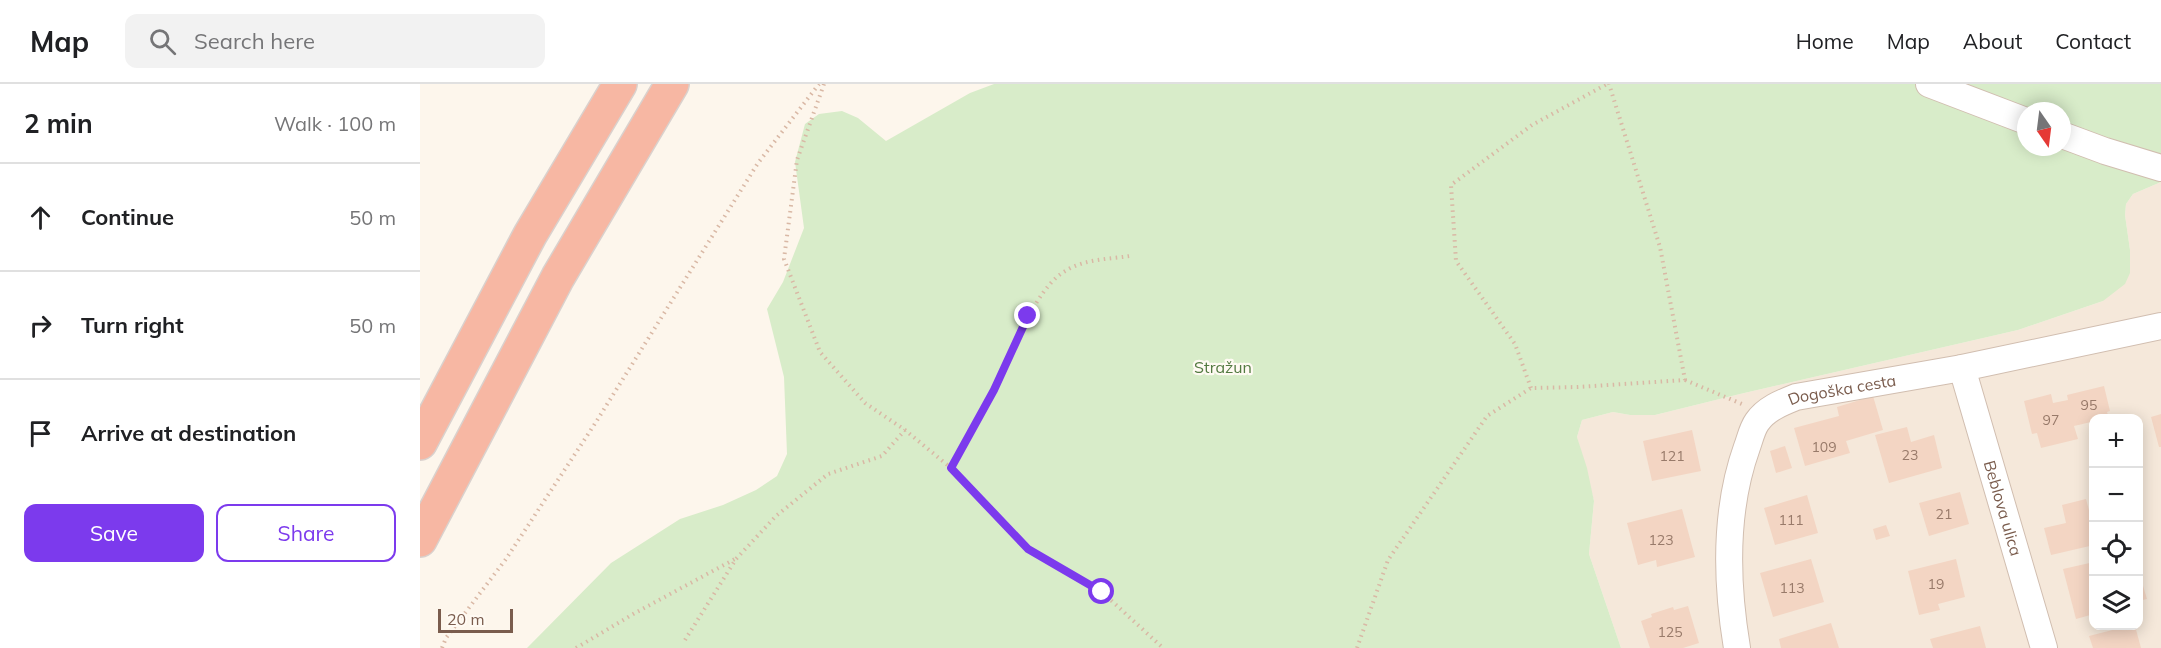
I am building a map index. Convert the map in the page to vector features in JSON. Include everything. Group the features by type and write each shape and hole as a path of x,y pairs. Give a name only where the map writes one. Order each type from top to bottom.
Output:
{"highway":[{"path":"420,442 531,235 620,84"},
{"path":"420,540 558,277 672,84"}],"street":[{"path":"1929,84 2017,118"},
{"path":"2071,139 2105,152 2161,168"},
{"name":"Dogoška cesta","path":"1765,413 1796,397 1962,368 2161,326"},
{"name":"Beblova ulica","path":"1962,368 2044,648"},
{"path":"1737,648 1729,587 1729,540 1740,467 1756,423 1765,413"}],"path":[{"path":"442,648 446,639 506,559 596,422 758,163 819,84"},
{"path":"824,84 797,160 784,259 820,352 865,403 905,430 951,468 1028,549 1102,592 1163,648"},
{"path":"1531,388 1515,344 1456,261 1450,185 1532,124 1608,84 1660,247 1684,381"},
{"path":"951,468 994,390 1028,316 1051,283 1066,270 1089,262 1130,256"},
{"path":"1357,648 1388,560 1487,416 1531,388 1684,381 1765,413"},
{"path":"685,640 736,559 776,516 828,474 882,456 905,430"},
{"path":"576,648 635,613 736,559"}],"shaded area":[{"path":"2161,182 2161,648 1621,648 1589,554 1594,501 1577,437 1582,420 1613,412 1655,415 2018,330 2103,301 2130,250 2125,215 2126,204 2133,194"}],"green space":[{"name":"Stražun","path":"994,84 2161,84 2161,182 2133,194 2126,204 2130,273 2125,284 2103,301 2018,330 1655,415 1613,412 1582,420 1577,437 1594,501 1589,554 1621,648 527,648 611,563 680,519 723,505 756,490 777,476 787,454 784,377 767,309 783,282 804,228 795,162 805,124 819,114 842,111 858,118 886,141 970,93"}],"building":[{"path":"2104,386 2110,411 2108,414 2089,414 2089,422 2074,426 2078,439 2041,448 2037,433 2032,434 2024,401 2051,394 2053,403 2068,400 2067,395"},
{"path":"1873,396 1883,430 1846,441 1850,453 1805,466 1794,428 1839,416 1837,407"},
{"path":"2161,414 2161,447 2159,447 2151,417"},
{"path":"1907,427 1911,442 1934,435 1942,468 1889,483 1875,435"},
{"path":"1692,430 1701,471 1652,481 1643,441"},
{"path":"1785,446 1792,468 1776,473 1770,451"},
{"path":"1960,492 1969,524 1929,536 1919,503"},
{"path":"1807,495 1818,533 1775,545 1764,508"},
{"path":"2086,499 2089,510 2089,546 2051,555 2044,528 2066,523 2062,505"},
{"path":"1682,509 1695,557 1657,567 1656,560 1638,565 1627,523"},
{"path":"1886,525 1890,536 1876,540 1873,529"},
{"path":"1811,559 1824,602 1773,617 1760,573"},
{"path":"1956,559 1965,597 1938,604 1940,610 1919,615 1908,571"},
{"path":"2089,563 2089,615 2076,619 2063,569"},
{"path":"2143,586 2147,599 2143,600"},
{"path":"1688,606 1699,643 1683,648 1650,648 1641,621 1652,617 1651,614 1673,607 1674,610"},
{"path":"1831,623 1839,648 1781,648 1779,639"},
{"path":"1980,626 1986,648 1933,648 1930,639"},
{"path":"2112,630 2136,630 2141,648 2093,648 2089,636"}],"route":[{"path":"1028,316 994,390 951,468 1028,549 1102,592"}]}
